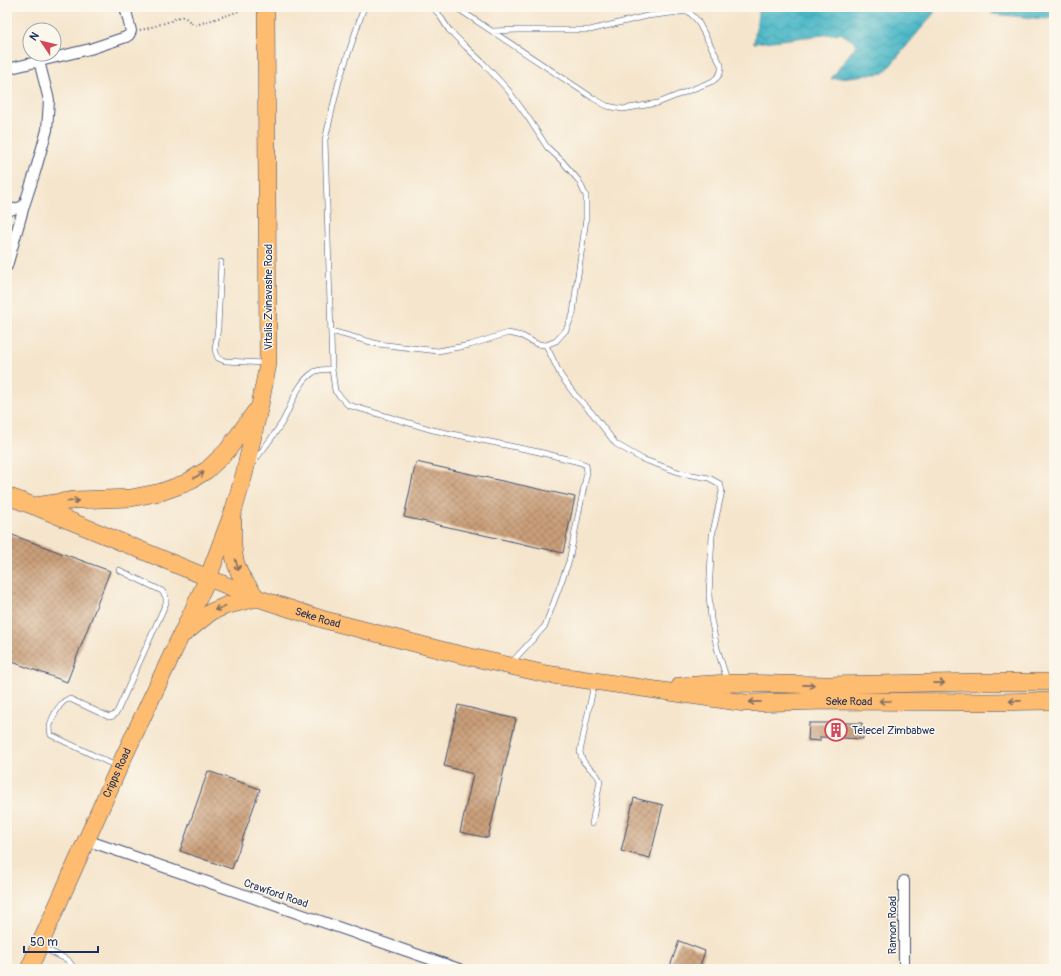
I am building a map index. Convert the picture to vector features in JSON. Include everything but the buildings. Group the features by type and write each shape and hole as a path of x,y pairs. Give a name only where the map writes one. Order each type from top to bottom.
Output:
{"main road":[{"name":"Vitalis Zvinavashe Road","path":"208,578 233,512 244,475 268,364 266,7"},
{"path":"34,506 75,500 131,498 161,492 186,483 207,470 227,451 260,405"},
{"name":"Seke Road","path":"7,496 257,598 325,620 449,652 546,674 746,703 829,701 984,702 1054,700"},
{"path":"182,636 211,612 225,606 257,598 239,573 235,560 232,539 233,512"},
{"name":"Cripps Road","path":"29,969 119,767 208,578"},
{"name":"Seke Road","path":"644,688 728,683 828,685 1054,682"}],"street":[{"path":"62,55 90,48 129,35 131,31 125,7"},
{"path":"7,69 35,62"},
{"path":"7,266 48,130 49,100 39,62"},
{"path":"7,211 24,206"},
{"name":"Crawford Road","path":"86,840 459,969"},
{"name":"Ramon Road","path":"904,881 904,969"}],"lane":[{"path":"364,7 339,81 325,140 330,331 335,391 348,405 433,430 539,452 586,465 587,472 569,561 545,626 509,666"},
{"path":"330,331 378,344 438,351 470,345 508,333 522,336 538,344 546,345 556,341 566,330 573,314 586,219 586,196 579,181 562,161 547,147 529,118 508,90 450,30 432,7"},
{"path":"453,7 460,10 593,98 607,106 623,109 658,103 713,81 718,77 721,71 721,65 697,20 688,12 647,16 590,30 492,31"},
{"path":"221,262 218,327 215,350 218,358 225,361 268,364"},
{"path":"546,345 561,376 616,444 642,459 682,473 709,478 720,484 722,491 712,536 709,595 710,619 728,683"},
{"path":"244,475 283,421 295,395 305,379 315,371 332,369"},
{"path":"118,570 162,591 166,597 166,603 117,712 113,716 109,717 70,699 66,699 60,704 50,726 51,735 119,767"},
{"path":"592,824 600,781 597,775 583,763 580,752 595,681"},
{"path":"39,947 68,960 74,969"}],"path":[{"path":"131,31 142,30 178,17 188,19 196,25 249,7"}],"water":[{"path":"759,7 934,7 934,13 884,73 831,79 857,44 841,33 754,43"},
{"path":"991,7 1054,7 1054,17 1045,19 992,14"}],"place":[{"name":"Telecel Zimbabwe","path":"836,730"}]}
